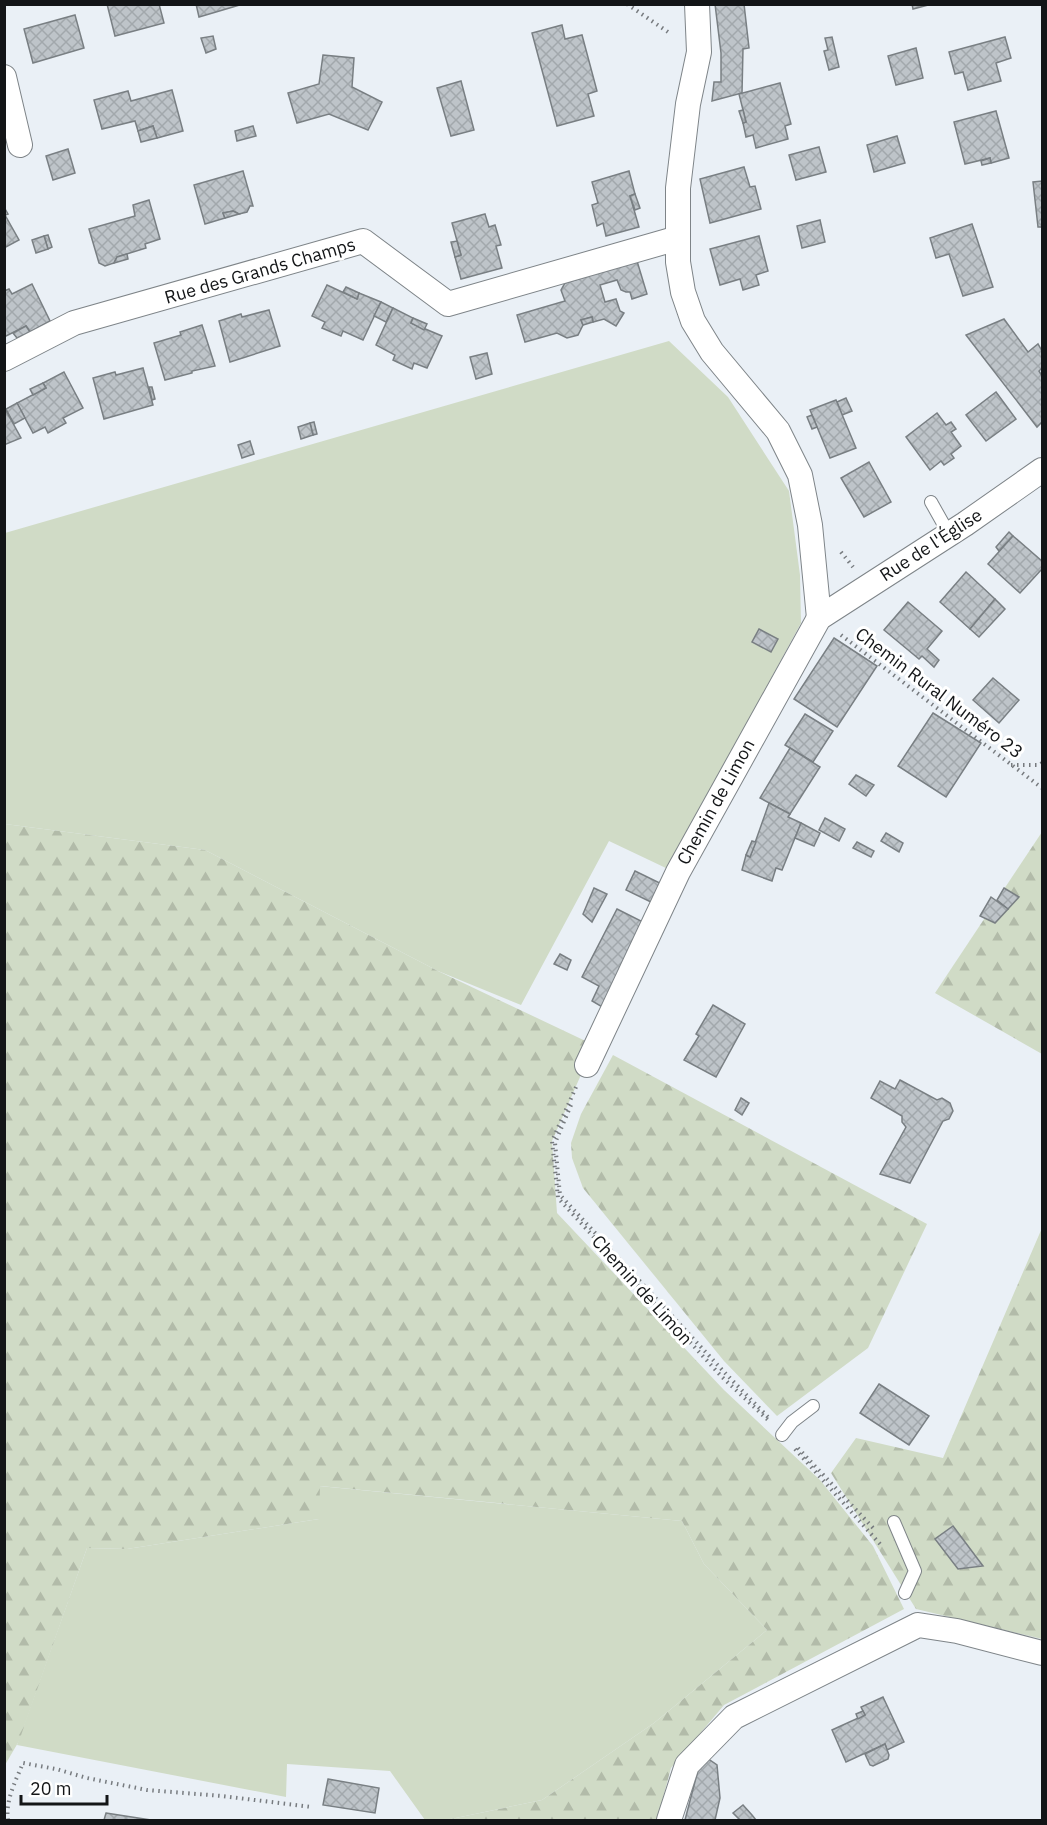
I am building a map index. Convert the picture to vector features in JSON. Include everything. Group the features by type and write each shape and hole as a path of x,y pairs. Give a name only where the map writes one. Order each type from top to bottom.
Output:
{"street":[{"path":"697,4 699,52 688,104 678,188 679,272 693,321 712,352 778,431 800,475 810,525 819,618"},
{"path":"4,77 21,145"},
{"name":"Rue des Grands Champs","path":"4,359 74,322 363,241 448,304 678,238"},
{"name":"Rue de l'Église","path":"819,618 949,534 1042,470"},
{"name":"Chemin de Limon","path":"588,1065 678,872 819,618"},
{"path":"669,1821 687,1765 734,1717 918,1625 957,1631 1042,1653"}],"lane":[{"path":"931,502 949,534"},
{"path":"783,1434 792,1422 813,1406"},
{"path":"894,1522 915,1571 905,1593"}],"path":[{"path":"627,4 699,52"},
{"name":"Chemin Rural Numéro 23","path":"819,618 1042,788"},
{"path":"1011,765 1039,765 1042,763"},
{"name":"Chemin de Limon","path":"588,1065 552,1142 558,1198 722,1377 783,1434 887,1552"},
{"path":"783,1434 875,1531 883,1545"},
{"path":"8,1821 7,1813 12,1793 23,1763 147,1790 312,1807"}],"green space":[{"path":"669,341 728,397 789,491 800,575 801,623 668,869 609,841 521,1005 438,971 205,850 5,824 5,533"},
{"path":"5,824 205,850 438,971 594,1045 552,1141 557,1213 724,1390 820,1480 873,1546 904,1609 724,1705 671,1768 657,1820 446,1820 542,1800 654,1723 767,1630 704,1564 682,1521 320,1486 319,1519 127,1549 87,1548 19,1741 5,1765"},
{"path":"1042,832 1042,1054 935,993"},
{"path":"613,1055 927,1224 868,1348 777,1416 724,1361 583,1188 572,1158 571,1143 581,1114"},
{"path":"1042,1228 1042,1639 916,1609 831,1473 856,1438 943,1458"},
{"path":"319,1486 682,1521 704,1564 767,1630 654,1723 542,1800 446,1820 425,1820 390,1771 287,1764 286,1797 17,1745 87,1548 127,1549 319,1519"}],"building":[{"path":"107,4 159,4 164,23 115,36"},
{"path":"196,4 243,4 199,17"},
{"path":"715,4 744,4 749,48 743,49 742,93 712,101 714,82 721,82 721,53"},
{"path":"912,4 932,4 913,9"},
{"path":"75,15 84,48 33,63 24,29"},
{"path":"562,25 565,39 582,35 597,91 588,94 594,116 557,126 532,33"},
{"path":"213,36 216,49 206,53 201,38"},
{"path":"832,37 839,67 829,70 824,51 828,50 825,38"},
{"path":"1005,37 1011,58 996,63 1001,81 968,90 963,72 955,74 949,52"},
{"path":"916,48 923,78 896,85 888,56"},
{"path":"323,55 354,58 352,87 382,102 368,130 329,114 297,123 288,93 319,84"},
{"path":"461,81 474,130 451,136 437,88"},
{"path":"780,83 791,124 785,126 788,139 756,148 753,135 746,137 743,123 746,122 739,94"},
{"path":"172,90 183,131 157,138 153,126 138,131 135,121 102,129 94,100 128,91 131,101"},
{"path":"743,110 746,122 743,123 739,111"},
{"path":"996,111 1009,158 991,163 990,158 965,164 954,122"},
{"path":"153,126 157,138 141,142 138,131"},
{"path":"253,126 256,136 237,141 235,131"},
{"path":"897,136 905,163 874,172 867,145"},
{"path":"819,147 826,172 796,180 789,155"},
{"path":"68,149 75,173 53,180 46,156"},
{"path":"990,158 991,163 982,165 981,161"},
{"path":"744,167 750,187 755,186 761,209 710,223 700,179"},
{"path":"243,171 253,206 250,206 247,212 239,214 233,211 223,213 225,218 205,224 194,185"},
{"path":"629,171 635,194 630,196 639,227 606,236 603,223 597,226 592,205 598,203 592,182"},
{"path":"1042,181 1042,227 1038,227 1033,182"},
{"path":"635,194 640,208 635,210 630,196"},
{"path":"149,200 160,239 145,244 146,248 117,257 114,263 105,266 99,263 89,229 135,216 133,205"},
{"path":"4,207 8,214 5,215 19,240 4,248"},
{"path":"233,211 239,214 225,218 223,213"},
{"path":"485,214 489,227 495,225 501,245 496,246 502,268 461,279 455,257 461,255 452,223"},
{"path":"820,220 825,242 802,248 797,226"},
{"path":"972,224 993,287 963,296 949,254 936,258 930,238"},
{"path":"48,235 52,247 48,249 44,236"},
{"path":"44,236 48,249 36,253 32,240"},
{"path":"759,236 768,271 756,275 759,285 743,290 740,279 720,285 710,249"},
{"path":"457,241 461,255 455,257 451,242"},
{"path":"127,254 128,259 114,263 117,257"},
{"path":"637,261 647,294 632,299 630,292 621,290 617,280 600,285 605,302 616,299 620,311 624,313 616,326 604,319 593,322 592,317 581,320 583,325 578,335 567,338 557,333 525,342 517,315 565,301 561,290 565,283"},
{"path":"32,284 50,321 30,332 26,326 4,337 4,291 9,289 12,294"},
{"path":"327,285 357,299 359,293 381,302 363,340 343,331 341,336 322,328 325,322 312,316"},
{"path":"346,287 359,293 357,299 343,292"},
{"path":"381,302 393,308 386,322 374,316"},
{"path":"393,308 413,318 411,323 442,336 427,368 414,363 412,369 393,360 395,355 376,345"},
{"path":"269,310 280,346 230,362 219,321 241,314 242,317"},
{"path":"592,317 593,322 583,325 581,320"},
{"path":"413,318 427,324 424,330 411,323"},
{"path":"1004,319 1028,352 1038,344 1042,351 1042,368 1039,371 1042,376 1042,422 1037,427 966,335"},
{"path":"202,325 215,366 165,380 154,343 181,335 180,332"},
{"path":"26,326 30,332 17,338 13,333"},
{"path":"487,353 492,374 476,379 470,357"},
{"path":"143,368 153,405 104,419 93,378"},
{"path":"64,372 83,408 63,418 66,423 48,433 45,427 33,433 17,403 46,388 43,383"},
{"path":"43,383 46,388 33,395 30,389"},
{"path":"149,387 152,387 155,399 152,400"},
{"path":"996,392 1016,419 986,441 966,415"},
{"path":"846,398 852,411 842,415 837,402"},
{"path":"836,400 856,448 830,458 810,410"},
{"path":"17,403 25,418 14,424 6,409"},
{"path":"4,407 21,438 4,445"},
{"path":"937,413 946,425 951,422 956,429 951,432 961,446 951,454 954,458 944,465 941,461 930,470 906,437"},
{"path":"812,415 817,427 812,429 807,417"},
{"path":"314,422 317,434 313,435 310,423"},
{"path":"310,423 313,435 301,439 298,427"},
{"path":"250,441 254,454 242,458 238,445"},
{"path":"869,462 891,502 864,517 841,478"},
{"path":"1009,532 1013,536 999,551 996,547"},
{"path":"1013,536 1042,561 1042,569 1020,593 988,564"},
{"path":"966,572 995,599 970,629 940,602"},
{"path":"995,599 1005,609 979,637 970,629"},
{"path":"908,602 942,631 927,649 939,660 934,667 922,656 919,659 884,630"},
{"path":"759,629 778,639 771,652 752,642"},
{"path":"834,638 877,666 837,727 794,699"},
{"path":"993,678 1019,700 999,723 973,700"},
{"path":"933,713 981,743 946,797 898,766"},
{"path":"805,714 833,731 813,762 785,745"},
{"path":"790,748 820,767 790,814 760,798"},
{"path":"856,775 874,785 866,796 849,784"},
{"path":"769,803 790,814 788,817 801,823 782,870 776,868 772,881 742,870 746,855 750,857"},
{"path":"825,818 845,829 839,841 819,830"},
{"path":"801,823 820,833 814,846 795,838"},
{"path":"886,833 903,843 899,852 881,841"},
{"path":"752,841 756,842 750,857 746,855"},
{"path":"857,842 874,851 871,857 853,848"},
{"path":"635,871 666,886 657,905 626,890"},
{"path":"594,888 607,894 592,922 583,914"},
{"path":"1004,888 1019,897 1008,909 997,900"},
{"path":"991,897 1008,909 995,923 980,916"},
{"path":"617,909 647,924 604,1008 592,1001 599,986 582,977"},
{"path":"560,954 571,960 567,970 554,964"},
{"path":"713,1005 745,1024 716,1077 684,1060 699,1036 696,1034"},
{"path":"900,1080 937,1100 942,1098 950,1103 953,1111 949,1119 943,1121 910,1183 880,1174 906,1127 902,1122 902,1116 871,1098 880,1081 895,1089"},
{"path":"741,1098 749,1103 742,1115 735,1110"},
{"path":"879,1384 929,1416 909,1445 860,1413"},
{"path":"953,1526 983,1566 958,1569 935,1539"},
{"path":"883,1697 904,1742 887,1750 885,1744 846,1762 832,1730 865,1715 861,1707"},
{"path":"863,1711 865,1715 858,1719 856,1714"},
{"path":"885,1744 888,1759 873,1766 870,1765 865,1754"},
{"path":"707,1758 717,1765 720,1798 715,1820 685,1820 698,1770"},
{"path":"328,1779 379,1788 375,1813 323,1805"},
{"path":"743,1805 756,1820 740,1820 733,1813"},
{"path":"106,1813 151,1820 104,1820"}]}
